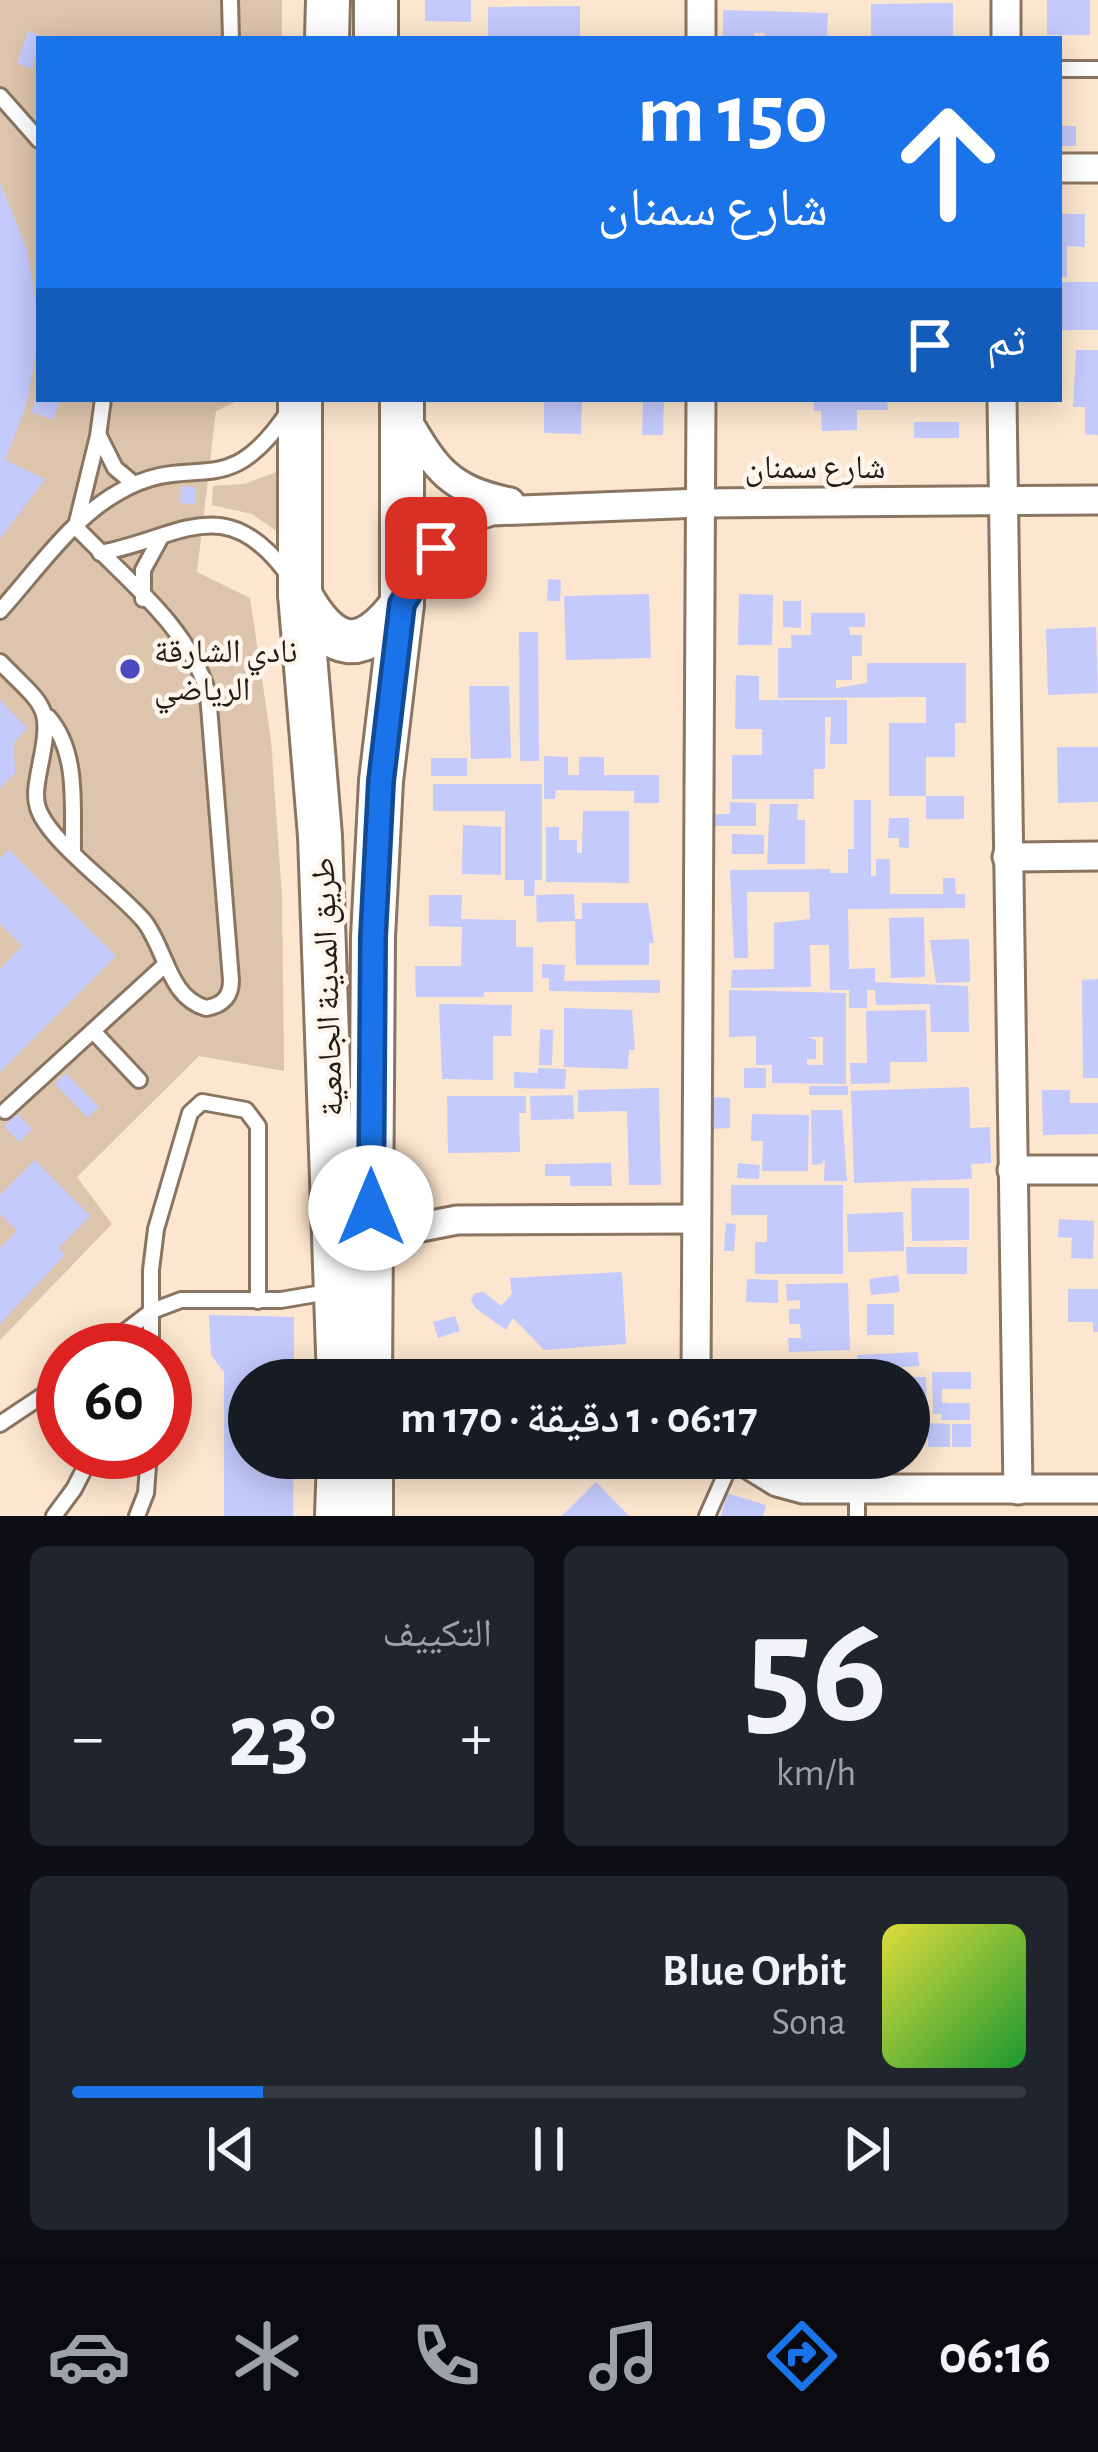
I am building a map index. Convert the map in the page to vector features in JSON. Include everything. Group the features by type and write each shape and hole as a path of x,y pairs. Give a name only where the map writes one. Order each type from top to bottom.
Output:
{"main road":[{"path":"327,36 328,0"},
{"path":"376,0 376,36"},
{"name":"طريق المدينة الجامعية","path":"299,402 300,594 320,836 339,1359"},
{"name":"طريق المدينة الجامعية","path":"370,1359 373,937 381,781 402,604 400,404"},
{"path":"300,594 325,634 353,642 380,632 402,604"},
{"path":"328,1514 346,1479"},
{"path":"360,1479 371,1516"},
{"path":"365,1479 388,1516"}],"street":[{"path":"701,0 701,36"},
{"path":"1006,0 1006,36"},
{"path":"1062,168 1098,168"},
{"path":"696,1359 701,402"},
{"path":"1002,402 1018,1490"},
{"name":"شارع سمنان","path":"400,404 435,466 448,478 478,496 532,507"},
{"name":"شارع سمنان","path":"402,604 436,548 459,523 492,511 701,503 1098,500"},
{"path":"1007,857 1098,856"},
{"path":"1012,1170 1098,1170"},
{"path":"370,1253 411,1229 457,1220 695,1219"},
{"path":"772,1479 857,1503 1018,1490 1098,1489"}],"lane":[{"path":"230,0 231,36"},
{"path":"1062,68 1098,69"},
{"path":"0,96 36,137"},
{"path":"76,527 103,402"},
{"path":"0,611 102,503 134,484 166,475 209,474 248,460 270,440 297,402"},
{"path":"98,436 115,468 134,484"},
{"path":"100,553 203,524 242,533 274,556 300,594"},
{"path":"48,717 35,800 48,826 144,922 183,993 198,1006 214,1006 228,997 231,980 208,694 187,646 76,527"},
{"path":"143,598 143,570 154,543 165,532"},
{"path":"0,662 39,701 61,734 68,754 73,850"},
{"path":"5,1111 166,964"},
{"path":"93,1030 139,1080"},
{"path":"152,1323 151,1270 160,1208 190,1113 202,1102 246,1110 258,1126 258,1301"},
{"path":"136,1323 152,1311 197,1298 258,1301 339,1290"},
{"path":"0,1424 36,1400"},
{"path":"54,1516 79,1479"},
{"path":"137,1516 147,1479"},
{"path":"707,1516 726,1479"}],"shaded area":[{"name":"نادي الشارقة الرياضي","path":"0,0 282,0 282,36 36,36 36,402 235,402 216,411 197,572 250,598 271,740 282,896 284,1071 199,1056 77,1177 112,1224 0,1340"},
{"path":"282,470 285,537 252,514 212,505 213,486 244,484"}],"building":[{"path":"425,0 471,0 471,22 425,21"},
{"path":"1047,0 1090,0 1090,35 1047,35"},
{"path":"953,3 953,36 871,36 871,4"},
{"path":"580,6 580,36 488,36 488,7"},
{"path":"723,10 828,13 827,36 723,36"},
{"path":"28,31 43,36 36,36 32,69 17,63"},
{"path":"1062,126 1076,126 1076,146 1062,146"},
{"path":"0,183 27,249 36,303 36,351 27,404 5,460 45,479 0,539"},
{"path":"1062,214 1085,214 1085,247 1067,246 1067,277 1062,277"},
{"path":"1062,282 1098,282 1098,330 1062,330"},
{"path":"1076,350 1098,350 1098,435 1085,434 1085,407 1073,407"},
{"path":"36,396 36,402 60,402 53,420 31,412"},
{"path":"544,402 582,402 581,434 544,433"},
{"path":"643,402 664,402 663,435 642,435"},
{"path":"814,402 887,402 888,410 857,410 857,430 822,431 821,411 814,411"},
{"path":"914,422 959,422 959,438 914,438"},
{"path":"181,486 196,487 195,504 180,503"},
{"path":"548,579 561,580 560,601 547,601"},
{"path":"649,594 651,658 566,660 564,596"},
{"path":"739,594 773,595 772,645 738,645"},
{"path":"783,601 801,601 801,628 783,627"},
{"path":"811,613 865,613 865,627 849,627 850,635 862,635 862,656 852,656 852,680 836,680 836,688 867,683 867,663 966,663 966,723 955,723 955,757 926,757 926,796 889,796 889,723 926,723 926,697 778,698 778,648 792,648 791,635 811,635"},
{"path":"1096,627 1098,693 1048,695 1046,629"},
{"path":"519,632 538,632 539,761 520,761"},
{"path":"736,675 759,676 759,700 847,700 847,744 830,744 831,717 825,717 825,769 814,769 814,799 732,799 732,755 762,755 762,729 735,729"},
{"path":"469,686 509,686 511,758 471,759"},
{"path":"0,700 27,728 14,743 15,773 0,788"},
{"path":"1057,747 1098,747 1098,802 1058,803"},
{"path":"544,756 568,757 568,775 579,775 579,757 604,757 604,775 659,775 659,803 634,803 634,791 556,790 555,799 544,799"},
{"path":"431,758 467,758 467,776 431,776"},
{"path":"433,784 542,784 542,880 535,880 534,896 524,896 524,880 505,880 505,811 433,811"},
{"path":"926,796 964,796 964,819 926,819"},
{"path":"854,800 871,800 871,876 876,876 876,859 890,859 890,894 943,894 943,878 955,878 956,894 965,894 965,908 848,909 849,969 875,968 875,982 968,986 969,1032 931,1032 930,1004 876,1005 875,990 867,990 867,1008 849,1008 849,990 830,990 829,945 810,945 811,987 731,988 732,970 774,969 774,923 810,919 809,892 747,892 748,958 734,958 730,870 848,873 848,849 854,849"},
{"path":"730,802 756,803 756,826 711,826 711,814 730,814"},
{"path":"770,804 798,804 797,820 805,820 805,864 767,864"},
{"path":"583,811 629,811 629,883 546,882 546,827 559,827 559,840 577,840 577,853 582,853"},
{"path":"889,818 909,818 909,848 899,847 899,838 888,838"},
{"path":"463,825 501,827 501,875 462,874"},
{"path":"732,834 764,835 764,854 732,854"},
{"path":"9,850 116,956 0,1072 0,969 22,946 0,924 0,858"},
{"path":"574,894 575,921 537,922 536,895"},
{"path":"429,895 462,895 461,919 516,920 516,947 533,947 533,992 416,997 415,966 461,966 462,927 429,926"},
{"path":"582,903 648,903 654,943 649,943 649,965 576,965 575,919 582,919"},
{"path":"924,917 925,977 891,978 889,918"},
{"path":"969,939 970,982 936,983 930,940"},
{"path":"542,964 565,965 564,981 660,980 660,993 549,991"},
{"path":"1098,979 1098,1078 1083,1078 1082,980"},
{"path":"729,990 846,993 846,1084 772,1083 772,1065 756,1065 756,1036 729,1037","holes":["807,1037 823,1037 823,1065 807,1065 807,1059 816,1059 816,1040"]},
{"path":"439,1004 512,1005 511,1036 493,1036 493,1080 442,1079"},
{"path":"564,1008 632,1010 635,1050 629,1050 628,1069 564,1067"},
{"path":"926,1010 927,1062 890,1062 890,1083 851,1084 850,1063 867,1063 866,1011"},
{"path":"540,1029 553,1030 552,1065 539,1065"},
{"path":"538,1068 566,1069 565,1089 514,1088 514,1072 538,1073"},
{"path":"744,1068 766,1068 766,1088 744,1088"},
{"path":"65,1073 99,1107 88,1118 55,1084"},
{"path":"809,1086 848,1086 848,1095 809,1095"},
{"path":"969,1087 970,1128 990,1127 991,1163 971,1164 972,1179 854,1183 851,1091"},
{"path":"659,1088 661,1185 629,1185 627,1111 578,1112 578,1090"},
{"path":"1042,1090 1070,1090 1070,1103 1098,1103 1098,1134 1043,1135"},
{"path":"573,1095 574,1119 531,1120 530,1096"},
{"path":"447,1096 526,1096 526,1113 519,1113 520,1152 448,1153"},
{"path":"709,1097 730,1098 730,1128 710,1129"},
{"path":"811,1110 842,1110 847,1181 824,1181 825,1158 822,1164 812,1165"},
{"path":"17,1114 32,1129 19,1142 4,1126"},
{"path":"752,1114 809,1115 808,1171 762,1171 763,1141 751,1141"},
{"path":"35,1160 90,1216 59,1248 65,1255 0,1324 0,1248 17,1231 0,1214 0,1195"},
{"path":"611,1163 612,1186 570,1186 570,1176 545,1176 545,1164"},
{"path":"738,1163 760,1165 759,1179 737,1178"},
{"path":"731,1185 843,1185 843,1274 755,1274 755,1242 767,1242 767,1215 731,1215"},
{"path":"911,1188 969,1188 969,1240 912,1241"},
{"path":"903,1212 904,1251 848,1252 847,1214"},
{"path":"1059,1219 1094,1221 1093,1259 1071,1258 1072,1238 1058,1237"},
{"path":"726,1223 736,1224 734,1251 724,1251"},
{"path":"906,1247 967,1247 967,1274 907,1274"},
{"path":"622,1272 626,1344 544,1350 513,1318 506,1330 475,1308 471,1299 484,1292 501,1306 512,1294 510,1278"},
{"path":"898,1275 900,1292 871,1295 869,1279"},
{"path":"747,1279 778,1280 778,1303 746,1302"},
{"path":"848,1283 850,1350 789,1352 788,1338 801,1338 800,1324 789,1324 789,1309 800,1309 800,1300 787,1301 786,1284"},
{"path":"1068,1289 1098,1289 1098,1332 1093,1332 1093,1322 1068,1322"},
{"path":"867,1304 894,1304 894,1335 867,1335"},
{"path":"209,1315 294,1317 294,1359 228,1359 228,1479 294,1479 293,1516 224,1516 224,1372 211,1355"},
{"path":"455,1316 460,1331 438,1338 433,1322"},
{"path":"918,1352 918,1359 857,1359 857,1355"},
{"path":"932,1372 971,1372 971,1389 942,1389 942,1403 970,1403 970,1420 941,1420 942,1414 933,1414"},
{"path":"930,1423 950,1424 950,1447 930,1447"},
{"path":"952,1424 971,1424 971,1447 952,1447"},
{"path":"596,1482 629,1516 561,1516 568,1510"},
{"path":"727,1493 766,1505 763,1516 721,1516"}],"place":[{"name":"نادي الشارقة الرياضي","path":"130,669"}],"route":[{"path":"371,1208 373,937 381,781 402,604 436,548"}]}
